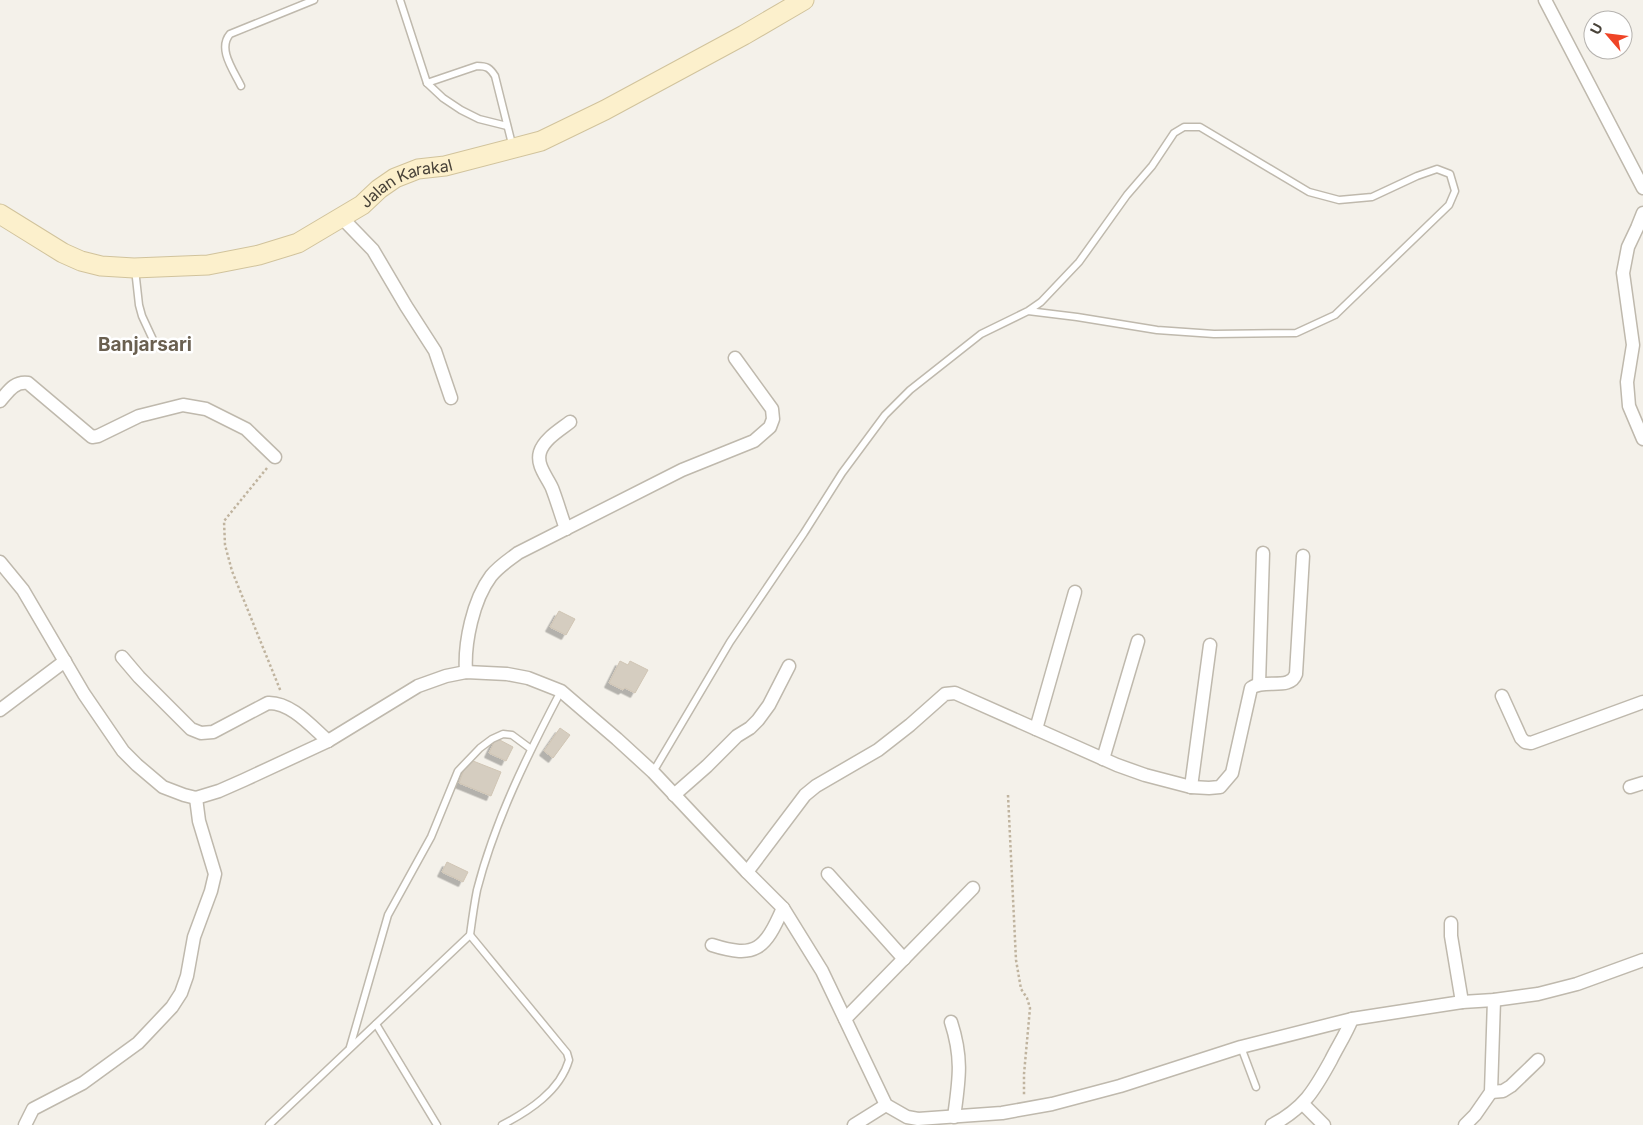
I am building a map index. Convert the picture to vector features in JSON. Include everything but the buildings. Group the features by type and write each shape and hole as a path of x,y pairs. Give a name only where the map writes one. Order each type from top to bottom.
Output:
{"main road":[{"name":"Jalan Karakal","path":"0,214 63,253 81,261 101,266 134,268 208,265 260,255 298,243 342,218 362,205 378,189 403,175 418,169 445,166 542,141 605,110 744,35 804,0"}],"street":[{"path":"1545,0 1643,188"},
{"path":"1643,213 1628,247 1623,273 1633,345 1627,382 1629,406 1643,439"},
{"path":"342,218 373,250 435,352 451,398"},
{"path":"466,672 466,639 472,620 485,586 502,565 518,553 682,470 754,441 770,427 773,419 772,409 735,358"},
{"path":"0,401 15,385 22,382 28,383 92,437 98,436 139,416 183,405 206,409 246,428 276,457"},
{"path":"566,529 539,460 540,452 545,442 570,422"},
{"path":"1258,684 1263,553"},
{"path":"747,872 806,795 816,786 878,750 945,694 956,693 1103,760 1145,775 1191,786 1220,787 1232,773 1250,688 1258,684 1290,682 1296,674 1304,556"},
{"path":"0,562 23,590 84,694 123,751 163,786 176,793 196,798 227,788 328,741 418,686 446,676 466,672 506,674 528,678 562,691 653,772 783,908 822,971 886,1104 919,1122 1052,1104 1120,1086 1241,1047 1352,1019 1462,1002 1538,994 1577,984 1643,960"},
{"path":"1036,729 1075,592"},
{"path":"1103,760 1138,641"},
{"path":"1191,786 1210,645"},
{"path":"122,657 139,677 191,729 201,733 212,732 268,703 277,703 287,706 328,741"},
{"path":"0,710 65,661"},
{"path":"674,795 737,736 750,728 758,720 769,705 789,666"},
{"path":"1502,696 1521,738 1531,744 1643,702"},
{"path":"1630,787 1643,783"},
{"path":"25,1125 33,1109 83,1083 138,1043 172,1007 181,993 187,976 194,937 211,892 215,874 199,821 196,798"},
{"path":"828,874 904,959"},
{"path":"845,1019 973,888"},
{"path":"712,946 733,952 748,952 757,948 774,929 783,908"},
{"path":"1451,923 1451,936 1462,1002"},
{"path":"1465,1125 1475,1115 1491,1092 1494,1000"},
{"path":"1272,1125 1303,1104 1321,1080 1352,1019"},
{"path":"951,1022 958,1042 960,1060 954,1117"},
{"path":"1491,1092 1503,1091 1511,1086 1538,1060"},
{"path":"854,1125 886,1104"},
{"path":"1303,1104 1324,1125"}],"lane":[{"path":"241,86 225,52 224,44 226,38 230,34 314,0"},
{"path":"400,0 427,83 460,110 479,119 507,126"},
{"path":"427,83 477,66 490,68 495,76 513,150"},
{"path":"653,772 730,642 842,473 884,415 910,390 981,334 1028,311 1041,302 1079,262 1127,196 1152,166 1174,133 1184,127 1200,127 1309,192 1339,200 1372,197 1416,176 1437,169 1450,174 1455,191 1449,205 1335,315 1296,332 1205,334 1157,330 1028,311"},
{"path":"134,268 140,310 155,344"},
{"path":"269,1125 470,936 477,891 488,854 531,749 562,691"},
{"path":"350,1048 382,928 431,837 458,772 480,748 503,734 512,735 531,749"},
{"path":"470,936 567,1052 569,1060 557,1083 544,1097 524,1113 502,1125"},
{"path":"376,1024 437,1125"},
{"path":"1241,1047 1256,1087"}],"path":[{"path":"276,457 224,521 225,545 232,571 287,706"},
{"path":"1008,795 1016,960 1021,989 1027,998 1030,1008 1024,1074 1024,1109"}],"district":[{"name":"Banjarsari","path":"145,344"}]}
